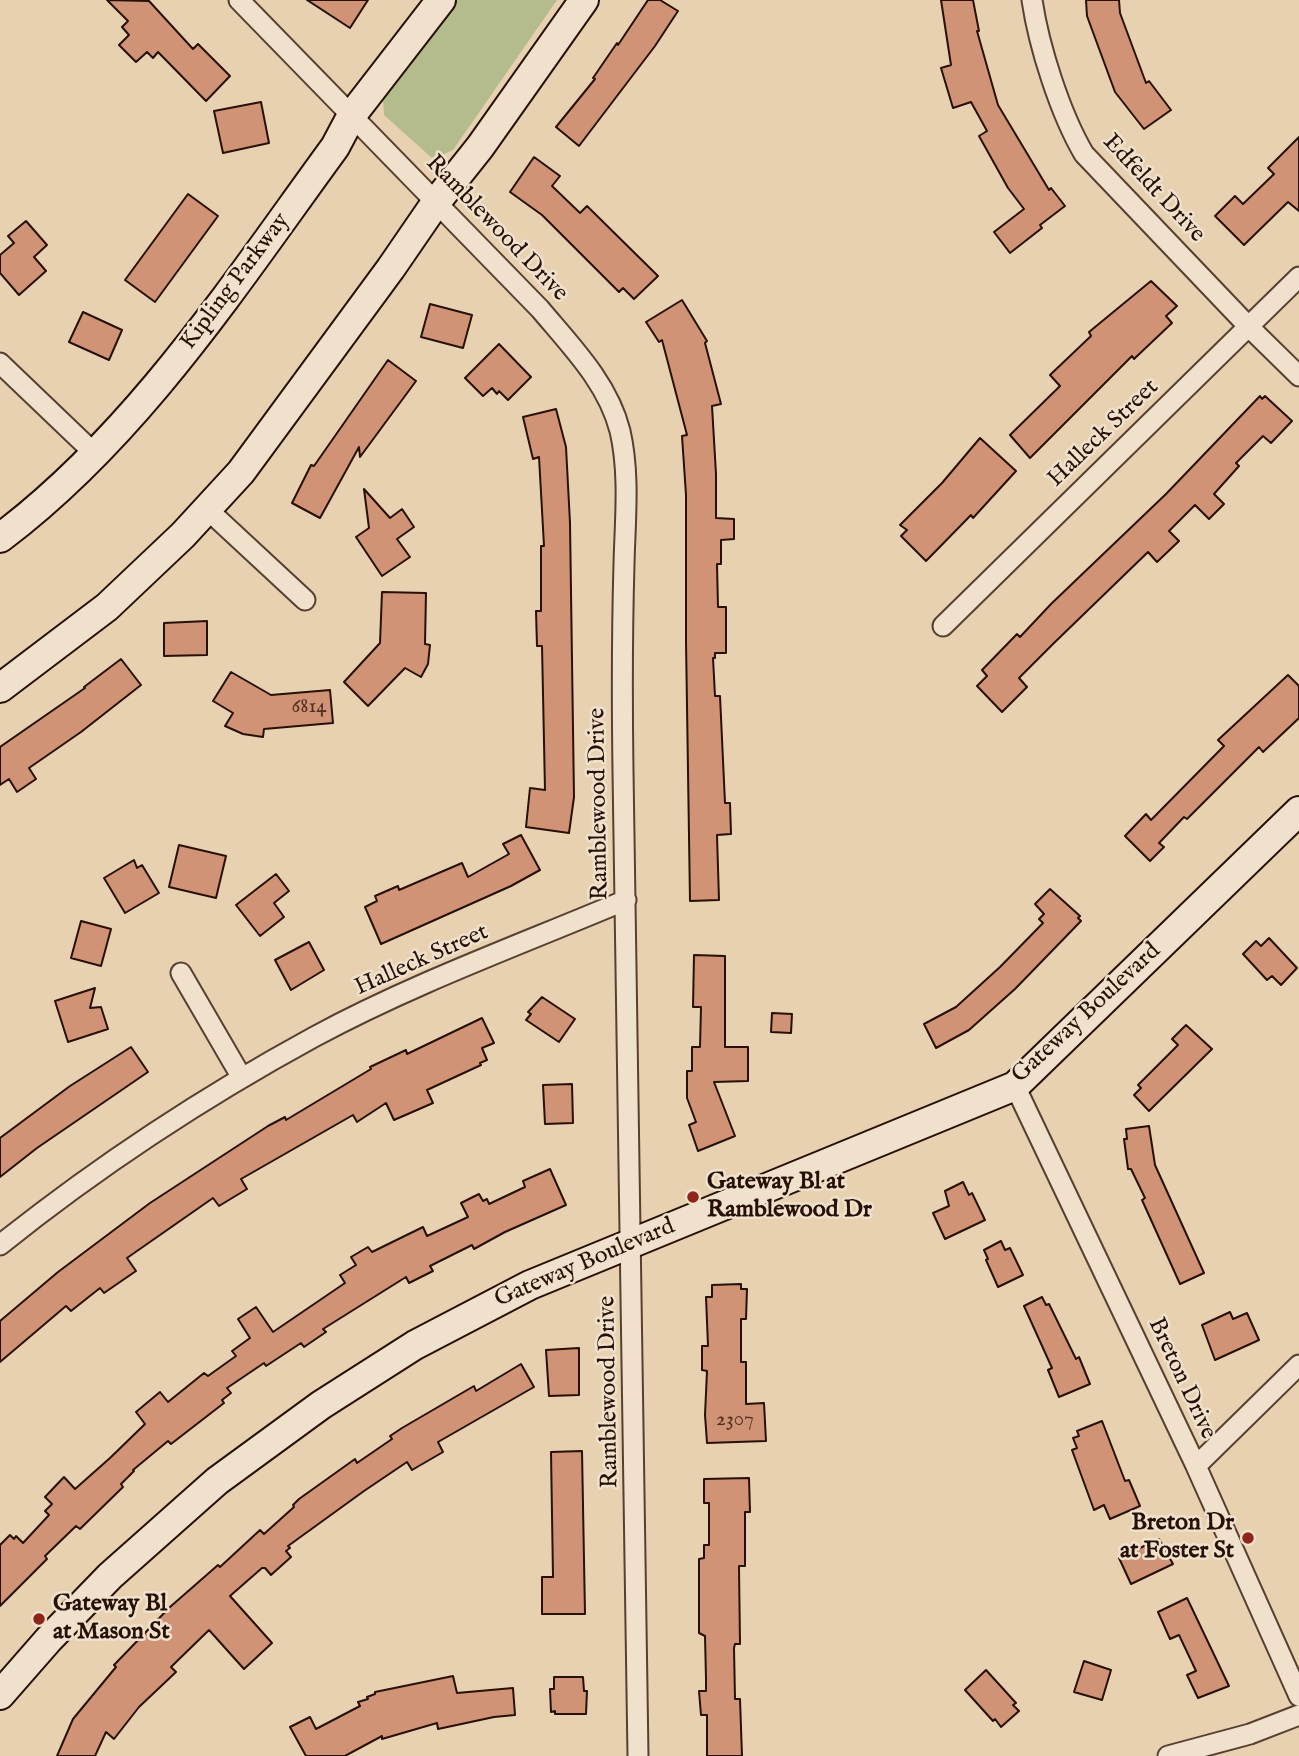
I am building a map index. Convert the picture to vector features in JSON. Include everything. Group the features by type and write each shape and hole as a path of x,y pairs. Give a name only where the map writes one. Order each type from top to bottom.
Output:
{"street":[{"name":"Ramblewood Drive","path":"239,0 540,309 600,385 617,420 621,436 625,477 621,681 633,1242 638,1756"},
{"name":"Kipling Parkway","path":"0,538 81,468 135,410 213,315 335,147 352,116 441,0"},
{"path":"0,688 107,607 207,509 256,453 584,0"},
{"name":"Edfeldt Drive","path":"1032,0 1041,43 1074,137 1084,154 1248,327 1299,376"},
{"name":"Halleck Street","path":"943,626 1299,277"},
{"path":"0,363 94,453"},
{"path":"207,509 305,600"},
{"name":"Gateway Boulevard","path":"0,1695 110,1576 217,1481 278,1435 365,1376 475,1312 530,1285 1015,1086 1299,811"},
{"name":"Halleck Street","path":"0,1245 94,1171 168,1122 316,1036 404,993 626,900"},
{"path":"181,973 242,1078"},
{"name":"Breton Drive","path":"1015,1086 1196,1466 1299,1696"},
{"path":"1196,1466 1299,1365"},
{"path":"1168,1756 1250,1734 1299,1715"}],"green space":[{"path":"452,0 557,0 453,150 433,159 384,115 383,99"}],"building":[{"path":"107,0 149,1 193,49 198,44 230,76 206,101 158,52 153,58 147,52 136,62 119,45 129,35 122,27 128,21"},
{"path":"307,0 368,0 350,28"},
{"path":"648,0 660,0 678,11 655,46 579,146 556,127 595,79 593,78"},
{"path":"941,0 973,0 977,31 998,105 1049,190 1051,188 1065,206 1010,253 994,232 1024,209 1008,188 979,136 987,131 971,102 953,108 941,68 951,65"},
{"path":"1086,0 1119,0 1120,13 1146,83 1149,81 1171,110 1144,129 1115,92 1087,16"},
{"path":"261,102 269,143 223,153 214,111"},
{"path":"1299,137 1299,211 1288,202 1244,245 1215,216 1235,196 1243,204 1274,174 1268,168"},
{"path":"534,157 560,176 552,186 580,213 587,206 658,276 634,299 623,288 619,292 542,215 510,192"},
{"path":"188,194 218,216 155,302 125,280"},
{"path":"26,221 47,245 34,257 46,271 19,295 0,273 0,255 14,243 8,236"},
{"path":"1151,281 1177,306 1166,316 1172,323 1134,359 1132,356 1030,458 1010,435 1060,386 1050,375 1091,336 1089,332"},
{"path":"682,300 707,341 705,343 721,404 712,406 716,518 734,519 734,539 721,540 721,564 717,564 718,607 726,607 726,653 715,653 713,658 715,696 720,696 725,803 730,803 731,834 717,835 719,900 690,901 686,495 682,436 687,435 662,340 659,342 646,322"},
{"path":"430,304 472,315 463,348 421,337"},
{"path":"83,312 122,330 109,360 69,342"},
{"path":"499,344 531,377 508,400 492,388 483,396 465,378"},
{"path":"388,360 416,381 360,457 359,447 320,518 292,503 311,465 314,466"},
{"path":"1260,396 1262,399 1265,396 1292,421 1271,443 1263,436 1236,463 1239,466 1214,494 1224,504 1209,519 1195,505 1169,531 1179,541 1157,562 1148,552 1019,678 1027,687 1002,712 977,686 987,676 982,670 1017,634 1020,637 1166,494"},
{"path":"556,409 566,447 570,523 574,797 569,833 526,827 530,788 545,790 542,646 537,646 536,611 541,611 541,546 544,546 539,457 533,459 523,417"},
{"path":"980,438 1016,471 973,518 971,515 926,561 901,536 907,530 900,525 942,483"},
{"path":"364,489 390,518 402,509 414,527 397,539 410,557 382,576 356,537 369,528"},
{"path":"382,592 426,593 425,644 430,645 428,664 421,677 405,668 368,706 344,682 380,643"},
{"path":"207,621 207,655 164,656 164,623"},
{"path":"121,659 141,685 29,768 36,779 17,792 9,779 0,785 0,747 85,688"},
{"path":"231,672 271,695 330,690 333,723 264,729 263,737 243,734 225,726 233,713 213,701"},
{"path":"1288,675 1299,686 1299,718 1263,752 1259,747 1187,819 1184,817 1159,843 1164,847 1150,861 1125,836 1146,814 1151,820 1224,746 1218,740"},
{"path":"521,835 540,870 511,886 381,944 365,907 377,901 375,896 398,886 399,890 462,863 468,877 509,854 503,844"},
{"path":"179,845 226,856 216,898 169,887"},
{"path":"134,860 137,868 142,865 159,893 125,913 104,878"},
{"path":"276,874 289,891 274,903 284,917 260,936 236,905"},
{"path":"1050,889 1080,916 1078,918 1081,921 1015,989 969,1030 936,1048 924,1024 956,1007 1043,923 1039,919 1044,914 1035,904"},
{"path":"81,921 111,929 101,966 71,958"},
{"path":"1269,938 1297,968 1281,985 1272,976 1267,980 1243,954 1256,941 1261,946"},
{"path":"309,942 324,970 291,990 275,960"},
{"path":"694,955 725,956 725,1047 748,1047 748,1081 714,1082 735,1136 698,1151 689,1125 696,1122 687,1098 687,1071 692,1071 692,1047 700,1047 701,1007 693,1007"},
{"path":"95,988 90,1008 101,1007 108,1029 68,1042 55,1001"},
{"path":"542,997 575,1019 559,1042 526,1020 531,1014 528,1012"},
{"path":"772,1013 792,1014 791,1033 771,1032"},
{"path":"482,1018 494,1043 482,1048 487,1060 427,1090 433,1103 394,1120 386,1103 357,1122 353,1115 241,1179 247,1189 219,1206 213,1198 127,1258 136,1271 104,1293 100,1288 71,1311 66,1306 0,1362 0,1321 58,1272 150,1203 268,1126 285,1117 286,1120 371,1069 370,1067 406,1050 407,1054"},
{"path":"1186,1025 1212,1049 1149,1111 1134,1095 1141,1088 1138,1085 1178,1045 1172,1039"},
{"path":"131,1047 148,1072 37,1148 0,1177 0,1138 70,1086"},
{"path":"572,1084 573,1123 545,1124 543,1085"},
{"path":"1149,1126 1155,1165 1204,1273 1180,1284 1142,1200 1145,1198 1131,1169 1128,1169 1124,1139 1127,1139 1126,1129"},
{"path":"550,1169 566,1205 474,1249 472,1245 430,1266 433,1271 409,1283 406,1277 323,1329 326,1332 304,1347 301,1343 266,1366 264,1363 227,1388 231,1393 222,1400 224,1403 171,1444 168,1441 133,1470 121,1484 123,1487 80,1529 76,1526 0,1606 0,1545 10,1535 14,1539 16,1536 23,1543 49,1515 45,1511 52,1504 45,1497 64,1477 75,1489 110,1458 145,1424 136,1412 160,1392 168,1402 204,1373 208,1376 236,1356 232,1351 250,1338 238,1319 256,1307 273,1332 345,1283 340,1275 356,1265 351,1257 368,1247 372,1252 423,1227 427,1236 468,1217 461,1203 479,1194 483,1201 487,1199 489,1204 525,1187 523,1181"},
{"path":"963,1182 969,1195 972,1193 985,1220 945,1239 933,1213 949,1206 945,1191"},
{"path":"1001,1241 1005,1250 1010,1248 1023,1275 998,1287 984,1250"},
{"path":"741,1284 741,1289 747,1289 746,1319 741,1319 741,1362 746,1362 746,1404 764,1403 766,1441 707,1443 707,1371 702,1370 702,1346 708,1346 706,1297 712,1297 712,1285"},
{"path":"1042,1297 1046,1305 1049,1304 1076,1359 1079,1357 1090,1384 1059,1397 1048,1370 1052,1368 1024,1306"},
{"path":"1230,1312 1233,1319 1247,1313 1259,1340 1215,1360 1202,1325"},
{"path":"579,1348 579,1395 549,1396 546,1350"},
{"path":"521,1364 534,1387 438,1442 443,1452 412,1470 407,1462 364,1491 288,1546 290,1548 286,1551 291,1557 271,1575 262,1568 230,1596 272,1643 244,1669 209,1630 171,1667 176,1672 139,1707 114,1739 106,1732 95,1756 57,1756 73,1719 116,1667 114,1665 170,1607 218,1565 220,1567 260,1530 264,1534 294,1507 299,1499 355,1459 357,1463 392,1439 390,1436 402,1428 474,1386 476,1391"},
{"path":"1102,1421 1125,1481 1129,1480 1140,1506 1110,1519 1104,1505 1094,1510 1072,1450 1077,1448 1073,1438 1079,1436 1077,1431"},
{"path":"582,1451 585,1614 542,1614 542,1577 553,1577 551,1452"},
{"path":"749,1478 750,1512 745,1512 745,1566 739,1566 740,1644 735,1644 734,1648 735,1699 740,1699 742,1756 707,1756 707,1715 701,1715 699,1691 706,1691 705,1636 699,1633 699,1559 704,1558 704,1545 709,1545 709,1503 704,1503 704,1479"},
{"path":"1159,1539 1173,1564 1131,1584 1119,1558"},
{"path":"1187,1598 1229,1686 1198,1698 1187,1675 1196,1671 1179,1635 1170,1639 1158,1612"},
{"path":"1084,1661 1111,1670 1102,1700 1074,1692"},
{"path":"986,1670 1016,1703 1013,1705 1019,1711 1001,1727 965,1690"},
{"path":"453,1676 457,1693 513,1688 515,1715 438,1729 437,1723 382,1739 382,1736 345,1756 306,1756 290,1727 310,1717 316,1729 360,1706 358,1702 368,1699 367,1697 375,1692"},
{"path":"554,1677 583,1677 584,1691 587,1691 586,1714 551,1712 550,1689 554,1689"}],"place":[{"name":"Gateway Bl at Ramblewood Dr","path":"693,1197"},
{"name":"Breton Dr at Foster St","path":"1248,1538"},
{"name":"Gateway Bl at Mason St","path":"39,1619"}]}
